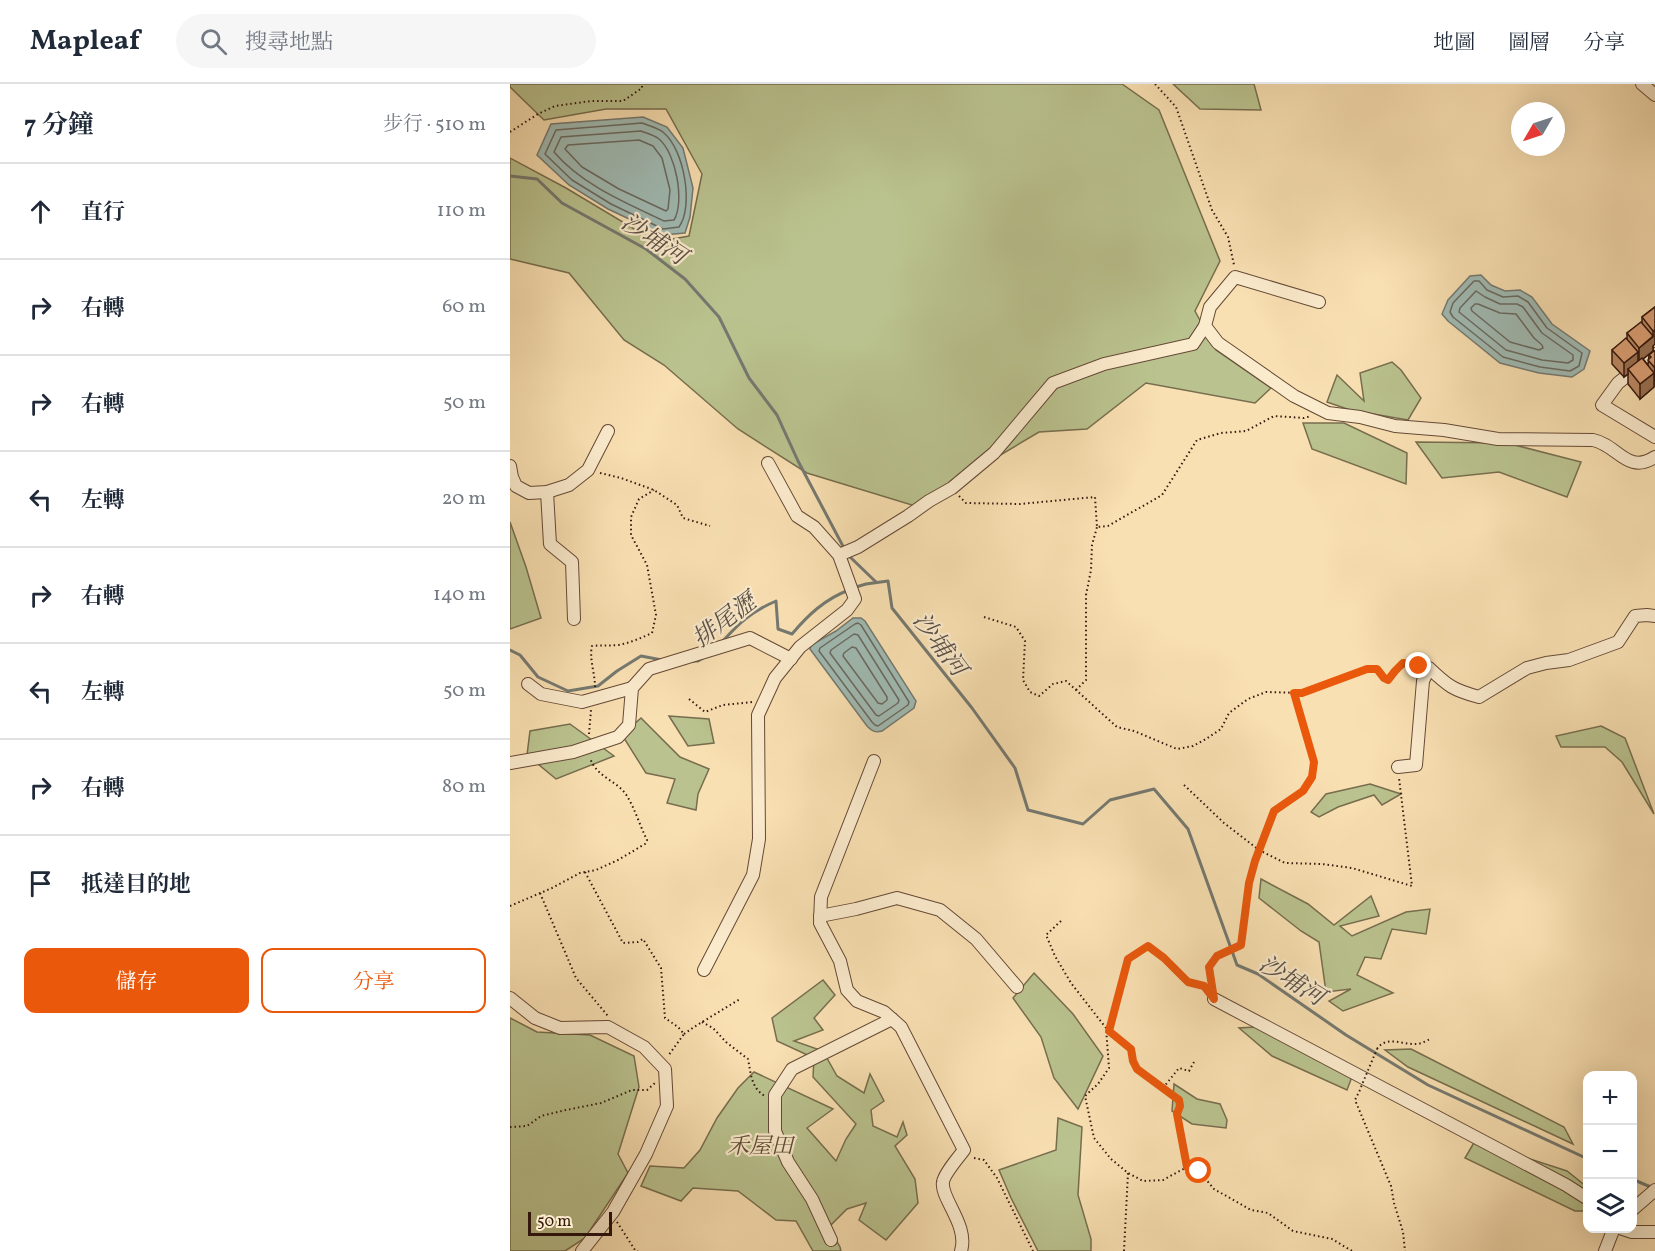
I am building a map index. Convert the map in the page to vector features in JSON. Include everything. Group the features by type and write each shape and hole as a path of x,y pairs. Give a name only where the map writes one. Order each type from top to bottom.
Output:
{"street":[{"path":"1642,84 1655,95"},
{"path":"839,555 952,488 994,453 1053,383 1104,364 1193,344 1205,326 1210,308 1234,277 1319,302"},
{"path":"1205,326 1218,344 1294,396 1328,413 1360,417 1395,426 1444,430 1498,440 1593,440 1604,443 1624,459 1636,463 1655,457"},
{"path":"1655,354 1618,383 1602,405 1655,437"},
{"path":"510,466 516,486 529,493 547,492 569,485 588,470 608,431"},
{"path":"704,970 753,875 759,839 758,715 775,678 800,647 847,610 855,599 839,555 814,527 797,516 768,463"},
{"path":"547,492 550,544 572,562 574,619"},
{"path":"1398,767 1416,765 1423,681 1429,668 1447,686 1479,697 1527,668 1569,660 1618,642 1635,616 1655,616"},
{"path":"528,684 541,694 582,702 632,688 649,669 750,638 790,659"},
{"path":"510,763 573,752 618,737 628,725 632,688"},
{"path":"874,761 821,897 820,923 840,961 847,990 857,1001 884,1012 901,1027 964,1150 943,1182 943,1190 958,1221 963,1244 961,1251"},
{"path":"820,916 897,898 940,910 976,939 1017,987"},
{"path":"510,998 535,1018 560,1028 608,1027 644,1047 663,1069 667,1106 646,1154 613,1212 582,1251"},
{"path":"1214,999 1566,1185 1583,1197"},
{"path":"831,1240 809,1193 788,1162 776,1131 775,1095 792,1069 892,1019"},
{"path":"1637,1205 1655,1190"},
{"path":"1637,1232 1655,1232"},
{"path":"1605,1251 1612,1233"}],"path":[{"path":"510,132 555,106 591,101 623,101 642,88 642,84"},
{"path":"1155,84 1176,107 1212,210 1228,237 1234,260 1234,277"},
{"path":"1097,527 1108,525 1162,495 1197,440 1221,433 1245,431 1274,416 1304,418 1328,413"},
{"path":"588,470 621,478 654,490 677,505 682,518 710,526"},
{"path":"952,488 966,503 1020,504 1095,496 1097,527 1092,545 1091,570 1086,595 1086,680 1076,690"},
{"path":"510,906 585,872 596,870 618,860 645,844 647,840 626,794 603,777 592,765 589,746 595,677 592,646 616,645 634,641 651,633 656,615 647,565 631,535 631,517 639,499 654,490"},
{"path":"984,617 1016,627 1021,634 1025,641 1023,680 1030,692 1039,696 1053,684 1066,681 1117,727 1134,731 1178,749 1194,746 1206,740 1221,729 1229,713 1248,699 1266,692 1302,693 1367,669 1377,669 1388,680 1403,663 1429,668"},
{"path":"1214,999 1209,967 1217,956 1241,945 1249,883 1274,811 1303,791 1312,777 1314,762 1294,693"},
{"path":"689,699 705,712 723,705 764,701"},
{"path":"1184,786 1224,823 1259,850 1285,863 1352,868 1412,886 1398,767"},
{"path":"585,872 623,943 638,942 643,939 661,968 665,1018 684,1034"},
{"path":"540,893 576,978 610,1020"},
{"path":"1061,921 1046,935 1071,983 1108,1030 1131,1049 1137,1069 1179,1100 1180,1106 1177,1114 1187,1167"},
{"path":"1214,999 1204,986 1188,982 1148,946 1128,959 1108,1030 1109,1068 1098,1084 1085,1096 1094,1138 1111,1159 1128,1173 1143,1181 1163,1180 1187,1167 1199,1171 1214,1189 1251,1210 1268,1213 1293,1230 1332,1239 1352,1251"},
{"path":"510,1127 526,1126 541,1116 601,1103 632,1090 647,1090 684,1034 740,999"},
{"path":"702,1022 713,1028 726,1042 748,1059 753,1084 758,1092 775,1102"},
{"path":"1405,1251 1403,1232 1391,1186 1355,1100 1380,1044 1388,1041 1419,1045 1430,1039"},
{"path":"1163,1088 1179,1068 1188,1071 1194,1062"},
{"path":"960,1155 984,1160 998,1178 1033,1251"},
{"path":"1124,1251 1128,1173"},
{"path":"613,1212 621,1230 638,1251"}],"green space":[{"path":"510,84 1122,84 1159,110 1220,261 1195,311 1216,350 1271,388 1255,403 1146,383 1087,429 1039,432 915,506 807,473 738,429 664,365 624,340 569,273 510,259 510,158 566,188 656,242 689,236 702,174 666,109 606,109 544,120 510,87"},
{"path":"1173,84 1254,84 1261,110 1200,109"},
{"path":"1392,362 1401,370 1421,398 1408,420 1350,410 1327,402 1337,375 1364,401 1360,373"},
{"path":"1303,423 1344,423 1407,453 1406,484 1312,449"},
{"path":"1416,442 1507,443 1581,462 1567,497 1499,472 1442,478"},
{"path":"510,522 541,618 510,629"},
{"path":"669,716 709,719 714,743 688,746"},
{"path":"641,718 680,757 709,769 698,794 696,810 667,803 675,779 646,773 622,735"},
{"path":"570,724 614,756 556,779 527,755 530,731"},
{"path":"1601,726 1625,738 1654,814 1622,762 1605,747 1561,747 1556,736"},
{"path":"1370,784 1401,794 1382,805 1374,795 1338,807 1319,817 1311,812 1326,794"},
{"path":"1261,879 1308,904 1334,925 1371,896 1379,916 1340,926 1352,936 1406,912 1430,909 1426,934 1392,929 1381,959 1365,957 1357,975 1393,993 1343,1011 1329,1001 1351,989 1326,992 1319,942 1259,898"},
{"path":"1034,973 1073,1014 1103,1056 1078,1109 1054,1078 1041,1037 1013,998"},
{"name":"禾屋田","path":"823,980 835,995 814,1018 823,1030 794,1041 823,1051 837,1076 864,1093 870,1074 884,1101 871,1110 873,1126 897,1137 903,1122 907,1135 895,1146 915,1179 918,1203 886,1240 859,1220 866,1203 847,1209 829,1227 841,1251 813,1251 796,1221 776,1220 738,1191 693,1188 681,1201 641,1186 650,1166 684,1168 700,1150 717,1118 738,1088 754,1072 833,1109 807,1128 836,1161 856,1124 813,1077 814,1058 777,1041 772,1018"},
{"path":"510,1018 537,1032 590,1035 634,1056 639,1087 618,1154 628,1173 585,1238 565,1251 510,1251"},
{"path":"1255,1027 1353,1074 1347,1090 1272,1056 1239,1028"},
{"path":"1411,1049 1564,1127 1573,1144 1408,1067 1385,1050"},
{"path":"1174,1084 1197,1099 1220,1104 1227,1120 1226,1128 1192,1124 1172,1111"},
{"path":"1058,1118 1082,1127 1078,1195 1091,1239 1091,1251 1038,1251 999,1170 1056,1150"},
{"path":"1475,1141 1567,1171 1583,1184 1583,1211 1575,1211 1465,1158"}],"water":[{"path":"643,117 667,127 683,148 693,188 690,217 685,233 663,235 608,209 569,185 537,155 551,124"},
{"path":"1481,275 1491,285 1505,291 1520,290 1532,297 1552,324 1590,351 1584,369 1572,377 1539,373 1500,363 1448,321 1442,314 1448,300 1470,276"},
{"path":"853,618 861,618 865,621 916,701 914,708 882,731 874,731 867,726 810,649 811,645"}],"building":[{"path":"1655,307 1655,330 1653,331 1642,317"},
{"path":"1641,322 1653,336 1639,348 1627,333"},
{"path":"1626,338 1638,352 1624,363 1612,350"},
{"path":"1654,351 1655,368 1648,360 1651,357 1649,355"},
{"path":"1642,358 1654,373 1640,384 1628,369"}],"waterway":[{"name":"沙埔河","path":"510,176 537,179 562,203 646,249 685,279 719,317 749,378 777,415 798,461 845,550"},
{"name":"沙埔河","path":"848,555 876,582"},
{"name":"沙埔河","path":"856,587 888,581 892,608 972,708 1015,768 1028,810 1083,824 1110,800 1154,789 1188,829 1237,965 1258,974 1346,1035 1428,1085 1583,1157"},
{"name":"排尾瀝","path":"722,642 746,618 776,601 778,629 792,634 818,608 849,590"},
{"name":"排尾瀝","path":"510,650 520,655 538,677 568,691 598,686 641,656 662,660"},
{"name":"排尾瀝","path":"690,661 703,658"},
{"name":"沙埔河","path":"1637,1181 1653,1188"}],"route":[{"path":"1199,1171 1187,1167 1177,1114 1180,1106 1179,1100 1137,1069 1131,1049 1109,1031 1128,959 1148,946 1188,982 1204,986 1214,999 1209,967 1217,956 1241,945 1249,883 1274,811 1303,791 1312,777 1314,762 1294,693 1302,693 1367,669 1377,669 1388,680 1403,663 1419,666"}]}
